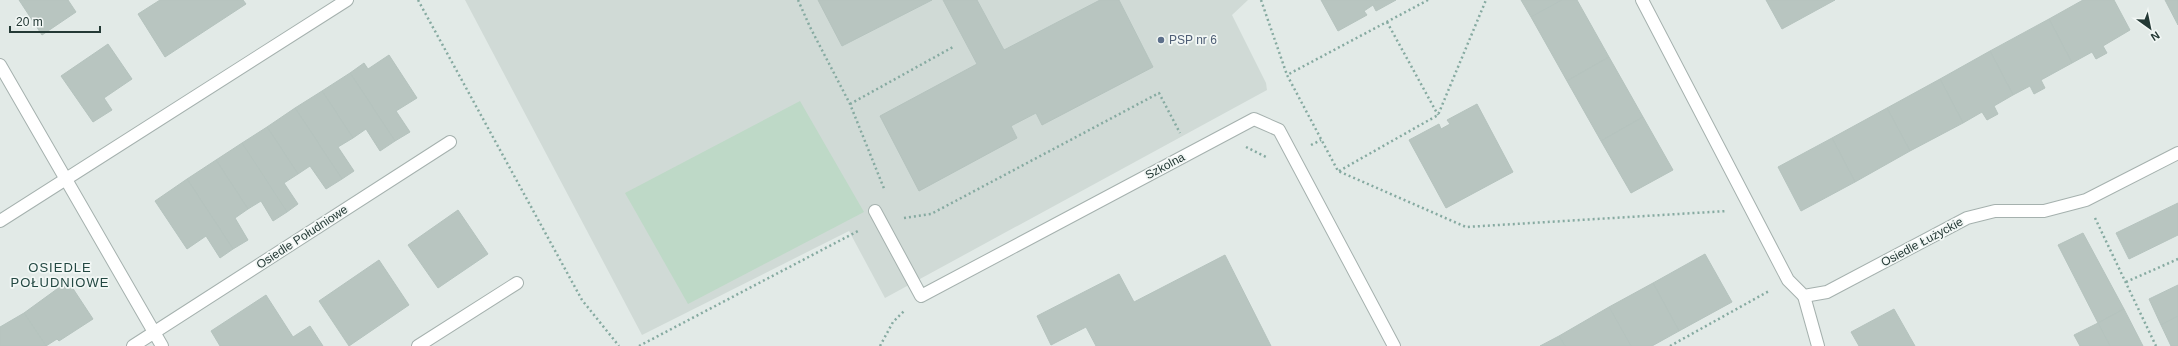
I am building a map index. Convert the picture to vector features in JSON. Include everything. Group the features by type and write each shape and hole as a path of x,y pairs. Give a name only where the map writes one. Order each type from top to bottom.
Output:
{"street":[{"path":"0,221 347,0"},
{"path":"1642,0 1788,280 1804,296 1818,346"},
{"path":"0,65 162,346"},
{"name":"Szkolna","path":"921,296 1254,119 1279,130 1394,346"},
{"name":"Osiedle Południowe","path":"133,346 450,142"},
{"name":"Osiedle Łużyckie","path":"1804,296 1827,292 1967,218 1995,211 2044,211 2086,200 2178,153"},
{"path":"877,216 921,296"},
{"path":"418,346 517,283"}],"path":[{"path":"418,0 582,300 619,346"},
{"path":"798,0 810,27 850,104 887,197"},
{"path":"1261,0 1287,75 1338,171 1466,226 1752,210"},
{"path":"1287,75 1428,0"},
{"path":"1338,171 1438,115 1486,0"},
{"path":"1387,22 1438,115"},
{"path":"850,104 952,48"},
{"path":"639,346 877,216 896,220 931,214 1159,93 1190,152"},
{"path":"1245,147 1279,164 1293,155"},
{"path":"2086,200 2156,346"},
{"path":"2126,282 2178,259"},
{"path":"1670,346 1788,280"},
{"path":"880,346 893,322 921,296"}],"shaded area":[{"path":"465,0 1248,0 1232,15 1266,83 1267,90 885,298 849,231 642,335"}],"green space":[{"path":"800,101 864,212 688,304 625,193"}],"building":[{"path":"19,0 68,0 76,12 42,35"},
{"path":"160,0 243,0 246,4 165,57 138,14"},
{"path":"818,0 932,0 842,46"},
{"path":"943,0 977,0 1004,50 1100,0 1119,0 1153,67 1042,125 1036,113 1011,126 1017,138 919,191 880,116 977,64"},
{"path":"1321,0 1396,0 1376,11 1373,5 1364,11 1367,15 1338,31"},
{"path":"1521,0 1562,0 1531,17"},
{"path":"1562,0 1577,0 1609,57 1567,81 1531,17"},
{"path":"1766,0 1835,0 1782,29"},
{"path":"2083,0 2114,0 2130,30 2103,46 2107,53 2096,59 2092,52 2072,63 2049,19"},
{"path":"2165,0 2178,0 2178,25"},
{"path":"2049,19 2072,63 2041,80 2045,88 2034,94 2030,86 2013,95 1990,51"},
{"path":"108,44 132,79 104,98 112,110 93,122 61,76"},
{"path":"1990,51 2013,95 1994,106 1998,114 1987,120 1982,112 1963,123 1940,79"},
{"path":"389,55 417,98 396,111 410,132 395,141 350,73 364,63 368,69"},
{"path":"1609,57 1643,117 1601,141 1567,81"},
{"path":"350,73 395,141 380,151 366,129 353,138 322,91"},
{"path":"1940,79 1963,123 1910,151 1887,108"},
{"path":"322,91 353,138 338,147 354,171 342,179 295,108"},
{"path":"1477,104 1513,172 1446,208 1409,140 1439,124 1441,129 1450,124 1447,120"},
{"path":"295,108 342,179 326,189 310,166 298,174 267,127"},
{"path":"1887,108 1910,151 1855,182 1832,138"},
{"path":"1643,117 1673,170 1631,193 1601,141"},
{"path":"267,127 298,174 284,183 298,204 287,212 242,143"},
{"path":"1832,138 1855,182 1801,211 1778,167"},
{"path":"242,143 287,212 273,221 261,201 248,209 216,160"},
{"path":"216,160 248,209 235,218 248,240 233,249 187,179"},
{"path":"187,179 233,249 220,258 206,236 187,249 155,201"},
{"path":"2178,203 2178,235 2129,259 2116,233"},
{"path":"458,210 488,254 438,288 408,245"},
{"path":"2083,233 2124,309 2098,323 2058,245"},
{"path":"1705,254 1732,302 1679,331 1653,283"},
{"path":"1225,255 1271,346 1096,346 1086,327 1051,345 1037,316 1119,274 1134,302"},
{"path":"379,260 409,305 349,346 319,301"},
{"path":"68,281 93,319 59,341 57,339 46,346 24,313"},
{"path":"1653,283 1679,331 1652,346 1631,346 1609,307"},
{"path":"2178,285 2178,316 2161,325 2149,299"},
{"path":"266,295 293,337 310,326 323,346 220,346 211,331"},
{"path":"1609,307 1631,346 1565,346 1559,336"},
{"path":"1894,309 1915,346 1859,346 1851,332"},
{"path":"2124,309 2143,346 2110,346 2098,323"},
{"path":"24,313 46,346 0,346 0,327"},
{"path":"2178,316 2178,346 2171,346 2161,325"},
{"path":"2098,323 2110,346 2080,346 2074,335"},
{"path":"1559,336 1565,346 1540,346"}],"place":[{"name":"PSP nr 6","path":"1161,40"}],"district":[{"name":"OSIEDLE POŁUDNIOWE","path":"60,274"}]}
